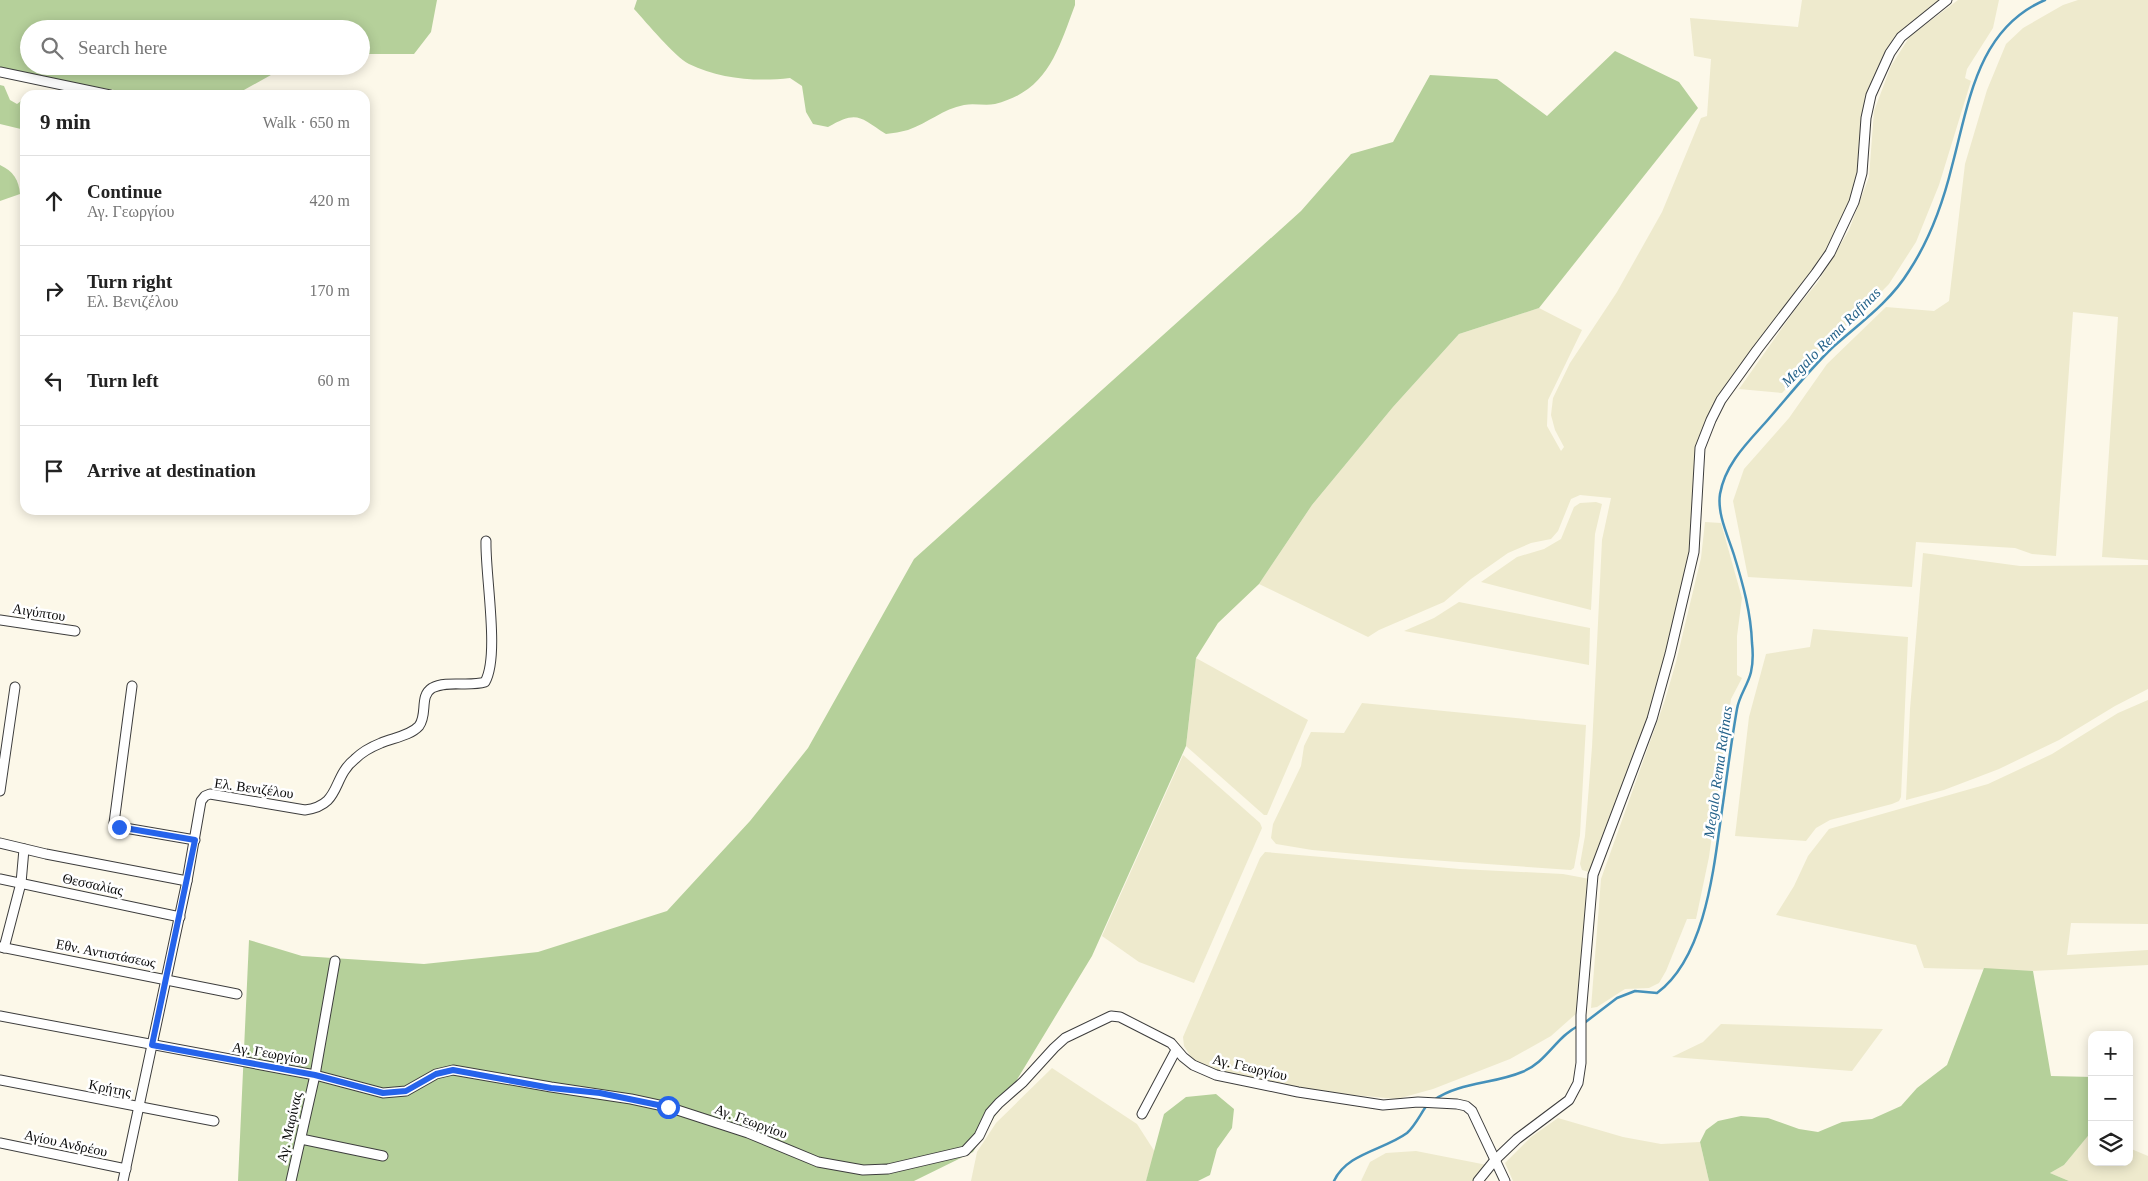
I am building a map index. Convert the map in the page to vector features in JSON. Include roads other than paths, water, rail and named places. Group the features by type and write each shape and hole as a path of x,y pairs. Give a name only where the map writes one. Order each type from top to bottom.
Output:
{"street":[{"path":"1478,1181 1495,1160 1517,1139 1569,1100 1574,1092 1581,1064 1581,1015 1593,875 1652,719 1670,654 1696,541 1700,448 1721,400 1830,252 1854,202 1862,173 1866,118 1871,96 1890,53 1901,37 1947,0"},
{"path":"0,72 86,90"},
{"name":"Ελ. Βενιζέλου","path":"123,1181 188,881 201,801 205,796 218,795 305,810 316,808 333,796 338,780 353,760 370,748 411,732 418,726 423,718 424,699 427,692 434,687 445,685 476,685 485,682 492,664 490,590 486,541"},
{"name":"Αιγύπτου","path":"0,620 75,632"},
{"path":"132,686 114,823 119,827 195,840"},
{"path":"0,791 3,749 15,687"},
{"path":"0,843 188,881"},
{"path":"2,947 21,883 24,849"},
{"name":"Θεσσαλίας","path":"0,879 180,917"},
{"name":"Εθν. Αντιστάσεως","path":"2,947 166,978 237,994"},
{"name":"Αγ. Μαρίνας","path":"291,1181 315,1075 335,961"},
{"name":"Αγ. Γεωργίου","path":"0,1016 315,1075 391,1094 406,1091 436,1074 453,1070 551,1088 600,1093 668,1107 748,1133 818,1162 863,1170 888,1169 965,1151 979,1136 990,1113 1065,1038 1104,1018 1120,1017 1171,1044 1193,1065 1216,1075 1298,1092 1383,1105 1427,1102 1466,1106 1472,1111 1505,1181"},
{"path":"1142,1114 1176,1050"},
{"name":"Κρήτης","path":"0,1080 138,1108 214,1121"},
{"path":"301,1139 383,1156"},
{"name":"Αγίου Ανδρέου","path":"0,1143 126,1169"}],"waterway":[{"name":"Megalo Rema Rafinas","path":"1583,1024 1617,998 1635,991 1657,993 1674,977 1687,957 1705,909 1711,883 1737,709 1750,677 1753,650 1746,599 1720,509 1720,494 1726,474 1744,447 1807,375 1833,347 1893,293 1909,271 1917,259 1940,207 1979,70 1990,49 2004,29 2022,13 2045,0"},
{"name":"Megalo Rema Rafinas","path":"1434,1100 1465,1086 1511,1076 1530,1068 1538,1063 1563,1037 1578,1026"},
{"name":"Megalo Rema Rafinas","path":"1334,1181 1340,1172 1357,1158 1407,1133 1427,1105"}]}
